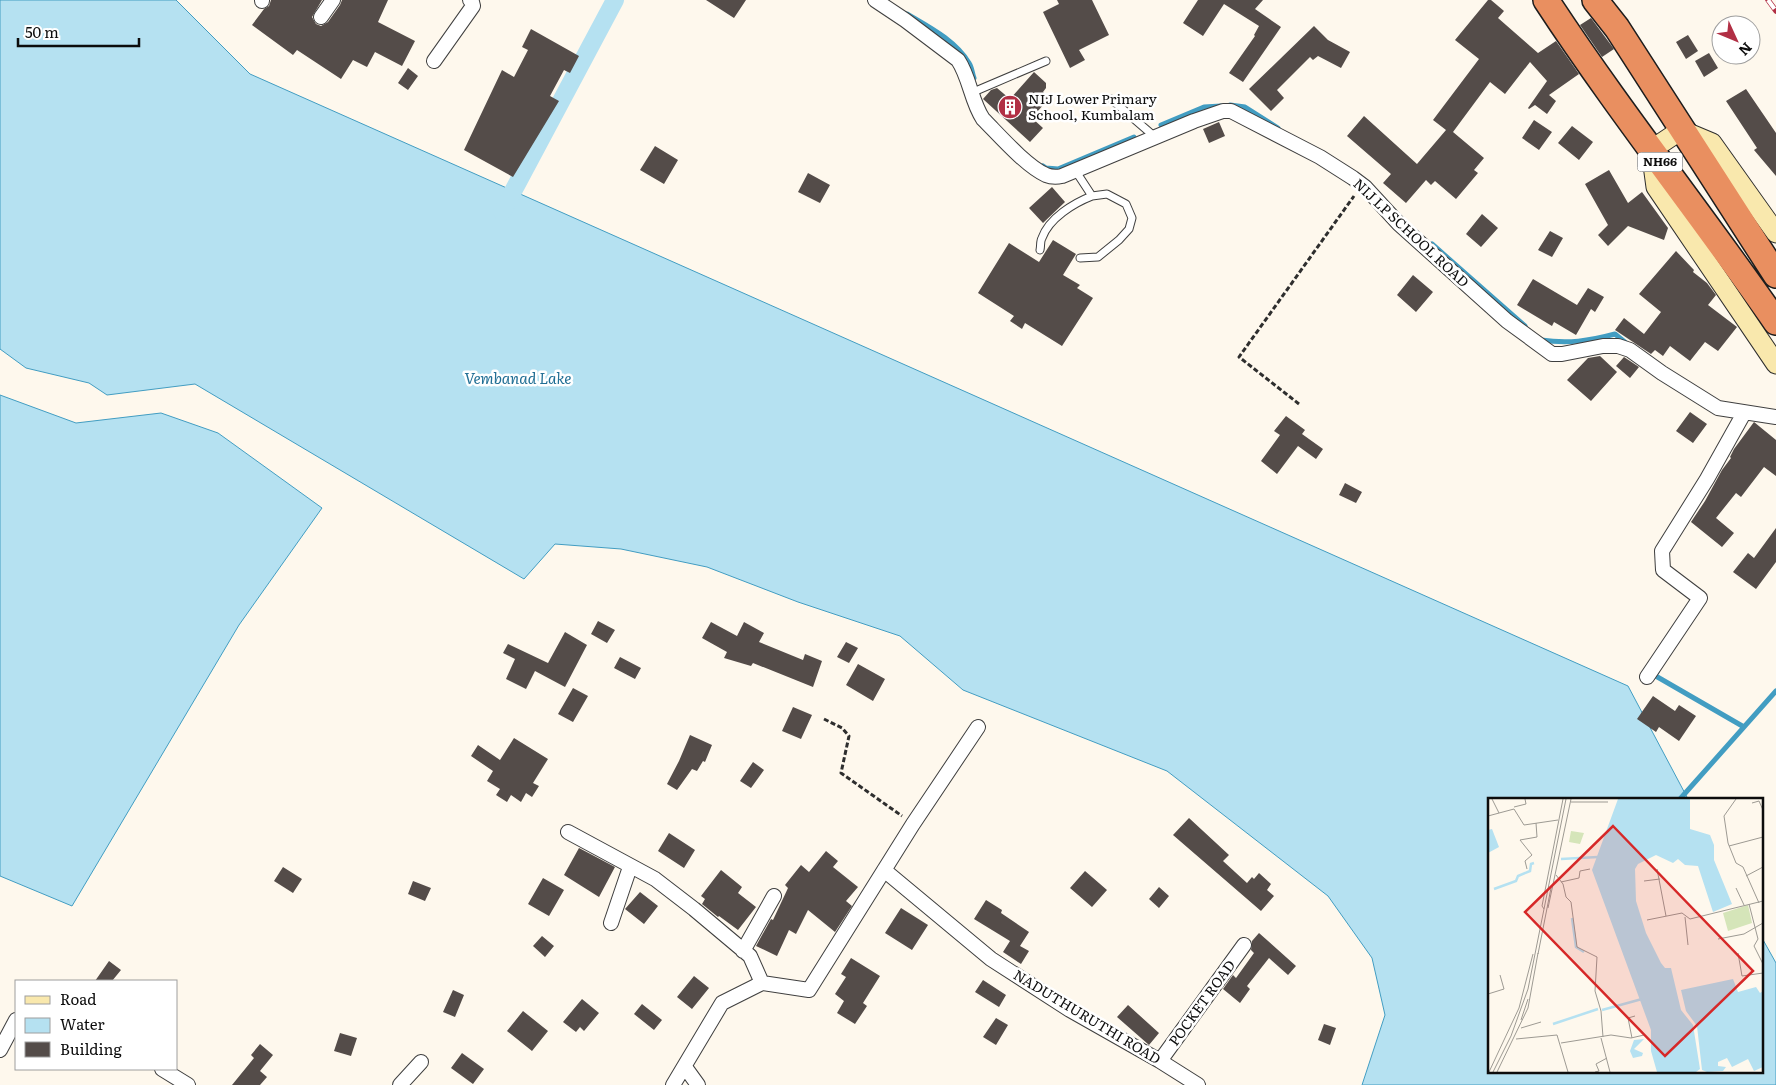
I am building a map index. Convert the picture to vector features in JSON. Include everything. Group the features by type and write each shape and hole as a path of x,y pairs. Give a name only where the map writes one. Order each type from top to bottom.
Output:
{"highway":[{"name":"NH66","path":"1546,0 1581,53 1776,322"},
{"name":"NH66","path":"1595,0 1617,28 1776,275"}],"street":[{"path":"321,17 333,0"},
{"path":"434,61 473,6 470,0"},
{"name":"NIJ LP SCHOOL ROAD","path":"874,0 905,20 958,60 963,67 971,94 983,119 1035,168 1047,175 1056,177 1223,111 1231,111 1320,157 1362,185 1399,224 1500,314 1552,354 1562,354 1603,346 1618,346 1630,350 1662,373 1718,408 1776,417"},
{"path":"1776,232 1712,142 1681,130 1651,150 1656,187 1776,364"},
{"path":"1647,677 1700,598 1663,570 1662,551 1707,479 1744,413"},
{"path":"673,1085 685,1068 722,1003 762,983 809,990 913,824 978,727"},
{"path":"568,832 655,879 694,909 750,956 762,983"},
{"path":"611,923 630,867"},
{"name":"NADUTHURUTHI ROAD","path":"884,870 991,959 1070,1010 1198,1085"},
{"path":"743,951 774,896"},
{"name":"POCKET ROAD","path":"1160,1061 1244,945"},
{"path":"0,1050 15,1022"},
{"path":"400,1085 421,1062"},
{"path":"685,1068 698,1085"},
{"path":"164,1070 188,1085"}],"lane":[{"path":"971,94 1046,61"},
{"path":"1110,99 1155,137"},
{"path":"1075,170 1092,196"},
{"path":"1040,250 1041,238 1053,222 1074,204 1092,196 1108,194 1126,204 1132,218 1129,229 1108,250 1098,257 1080,258"}],"path":[{"path":"1299,404 1239,357 1362,185"},
{"path":"824,719 842,728 849,736 842,773 913,824"}],"water":[{"name":"Vembanad Lake","path":"0,0 176,0 250,74 1628,686 1687,798 1488,798 1488,1072 1764,1072 1764,942 1776,963 1776,1085 1362,1085 1385,1015 1372,958 1328,896 1167,771 963,690 900,636 798,602 707,567 621,549 555,544 524,579 195,384 107,395 89,383 26,368 0,349"},
{"path":"0,395 76,423 161,413 218,433 322,508 239,625 72,906 0,876"}],"building":[{"path":"271,0 322,0 312,17 316,24 321,26 328,22 342,0 388,0 378,22 415,41 402,66 375,52 367,67 353,60 341,79 297,50 293,55 252,25 264,9 269,6"},
{"path":"706,0 746,0 734,18"},
{"path":"1057,0 1092,0 1109,35 1079,50 1085,60 1070,68 1043,12 1059,4"},
{"path":"1198,0 1263,0 1255,9 1281,27 1243,82 1229,73 1255,36 1259,26 1224,4 1203,36 1183,23"},
{"path":"1488,0 1491,0 1504,11 1498,18 1538,53 1556,41 1579,74 1549,95 1556,101 1547,114 1535,105 1528,108 1547,81 1530,62 1505,94 1490,82 1453,132 1484,158 1474,170 1478,173 1456,199 1435,181 1431,185 1426,180 1406,203 1383,183 1391,174 1347,136 1364,116 1417,164 1446,130 1433,120 1479,59 1455,40"},
{"path":"1591,18 1614,49 1602,57 1580,25"},
{"path":"1314,26 1328,40 1350,52 1341,68 1318,56 1313,60 1310,57 1277,90 1284,98 1271,111 1249,89"},
{"path":"531,29 579,56 570,73 564,70 550,96 559,101 513,177 464,150 502,70 514,77 528,50 522,47"},
{"path":"1688,35 1698,51 1686,59 1676,42"},
{"path":"1709,53 1711,65 1716,65 1718,68 1704,77 1695,61"},
{"path":"408,68 418,76 408,90 398,83"},
{"name":"NIJ Lower Primary School, Kumbalam","path":"1034,72 1046,83 1046,88 1043,92 1049,98 1032,118 1043,128 1030,142 983,99 991,90 997,88 1010,99"},
{"path":"1746,89 1776,133 1776,176 1754,150 1757,148 1726,101"},
{"path":"1534,120 1552,132 1539,150 1522,138"},
{"path":"1219,122 1225,136 1209,143 1203,129"},
{"path":"1572,126 1593,142 1579,160 1558,143"},
{"path":"655,146 678,160 664,184 640,170"},
{"path":"1609,170 1628,203 1642,192 1668,228 1664,240 1628,226 1608,246 1598,235 1608,225 1585,184"},
{"path":"808,173 830,185 820,203 798,192"},
{"path":"1052,187 1065,202 1043,223 1029,208"},
{"path":"1482,214 1498,228 1481,247 1466,234"},
{"path":"1550,231 1563,238 1552,257 1538,250"},
{"path":"1053,240 1076,254 1063,275 1080,285 1077,288 1093,298 1062,346 1025,323 1022,329 1010,321 1014,316 978,293 1009,243 1039,262"},
{"path":"1676,251 1694,270 1693,272 1707,283 1716,295 1708,305 1737,327 1718,351 1705,342 1690,361 1670,346 1663,356 1655,350 1651,354 1615,330 1624,318 1644,334 1661,312 1639,294"},
{"path":"1413,275 1433,292 1416,312 1397,295"},
{"path":"1533,279 1577,305 1588,288 1604,297 1595,312 1591,309 1576,335 1554,322 1552,326 1517,305"},
{"path":"1600,356 1617,372 1591,401 1567,380 1588,358"},
{"path":"1624,357 1639,367 1630,378 1616,366"},
{"path":"1690,412 1707,424 1693,443 1676,431"},
{"path":"1286,416 1305,430 1302,434 1323,449 1316,459 1298,446 1277,474 1261,461 1280,435 1274,431"},
{"path":"1754,422 1776,440 1776,476 1764,467 1741,497 1736,493 1716,518 1734,533 1722,547 1691,522 1731,458 1734,449"},
{"path":"1345,483 1362,492 1356,503 1339,495"},
{"path":"1776,528 1776,562 1756,589 1733,572 1748,553 1754,558"},
{"path":"598,621 615,630 607,643 591,634"},
{"path":"711,622 737,636 744,622 764,633 759,642 803,660 805,654 822,661 813,687 753,663 751,666 724,658 727,652 702,638"},
{"path":"565,632 587,645 565,687 535,671 526,689 506,679 515,659 503,653 508,644 548,663"},
{"path":"846,642 858,648 849,663 837,657"},
{"path":"620,657 641,668 635,679 614,668"},
{"path":"858,664 885,679 873,701 846,685"},
{"path":"573,688 588,696 573,722 558,714"},
{"path":"1653,696 1675,711 1679,705 1696,716 1679,741 1659,727 1656,732 1637,719"},
{"path":"793,707 812,715 801,739 782,731"},
{"path":"690,735 712,745 705,762 703,761 697,771 692,769 677,790 667,784"},
{"path":"514,738 548,759 533,783 539,786 532,797 526,793 521,802 511,795 507,802 496,795 500,789 487,781 493,771 471,756 478,745 500,760"},
{"path":"753,762 764,770 751,788 740,781"},
{"path":"1189,818 1229,855 1223,861 1247,883 1259,873 1271,884 1267,890 1274,896 1261,911 1173,835"},
{"path":"669,833 695,850 684,868 658,851"},
{"path":"579,848 615,867 599,897 564,875"},
{"path":"826,851 838,861 833,867 858,887 846,901 852,906 835,932 808,910 796,934 789,930 777,956 756,946 771,919 773,920 788,888 785,885 801,865 809,872"},
{"path":"283,867 302,879 293,893 274,881"},
{"path":"721,870 742,887 738,893 756,907 738,930 702,904 705,899 701,896"},
{"path":"1085,871 1107,890 1092,907 1070,888"},
{"path":"543,878 564,890 549,916 528,904"},
{"path":"413,881 431,888 425,901 408,894"},
{"path":"1159,887 1169,896 1159,908 1149,899"},
{"path":"640,892 658,906 644,924 625,909"},
{"path":"986,900 1002,910 1001,913 1029,932 1020,946 1029,951 1021,964 1003,952 1010,941 974,919"},
{"path":"901,908 928,925 912,950 885,933"},
{"path":"1259,933 1296,966 1288,975 1269,958 1247,986 1250,989 1240,1003 1223,989 1233,975 1236,978 1254,953 1251,950 1252,941"},
{"path":"542,936 554,946 545,957 533,946"},
{"path":"851,958 880,976 863,1003 867,1006 855,1024 837,1013 844,1001 835,994 846,977 841,974"},
{"path":"109,961 121,970 113,980 96,980"},
{"path":"694,976 709,988 692,1009 677,997"},
{"path":"983,980 1006,995 999,1007 975,992"},
{"path":"453,990 464,995 455,1017 443,1012"},
{"path":"582,999 599,1013 584,1031 580,1027 576,1032 563,1022"},
{"path":"642,1004 662,1020 654,1030 634,1014"},
{"path":"1128,1005 1159,1033 1149,1045 1117,1017"},
{"path":"523,1011 548,1031 532,1051 507,1031"},
{"path":"996,1018 1008,1025 996,1045 983,1037"},
{"path":"1324,1024 1336,1028 1330,1045 1318,1040"},
{"path":"340,1033 357,1038 351,1056 334,1051"},
{"path":"260,1044 273,1055 260,1071 267,1077 260,1085 232,1085 254,1058 251,1055"},
{"path":"462,1053 484,1069 473,1084 451,1068"}],"waterway":[{"path":"502,212 615,0"},
{"path":"907,14 941,35 956,47 970,65 974,78"},
{"path":"1230,105 1245,107 1278,128"},
{"path":"1161,125 1204,107 1221,106"},
{"path":"1043,166 1058,169 1134,137"},
{"path":"1432,244 1525,326"},
{"path":"1541,340 1578,341 1615,334 1625,344"},
{"path":"1657,672 1654,675 1744,727"},
{"path":"1681,798 1776,691"}],"railway":[{"path":"1768,0 1776,11"}],"place":[{"name":"NIJ Lower Primary School, Kumbalam","path":"1010,107"}]}
